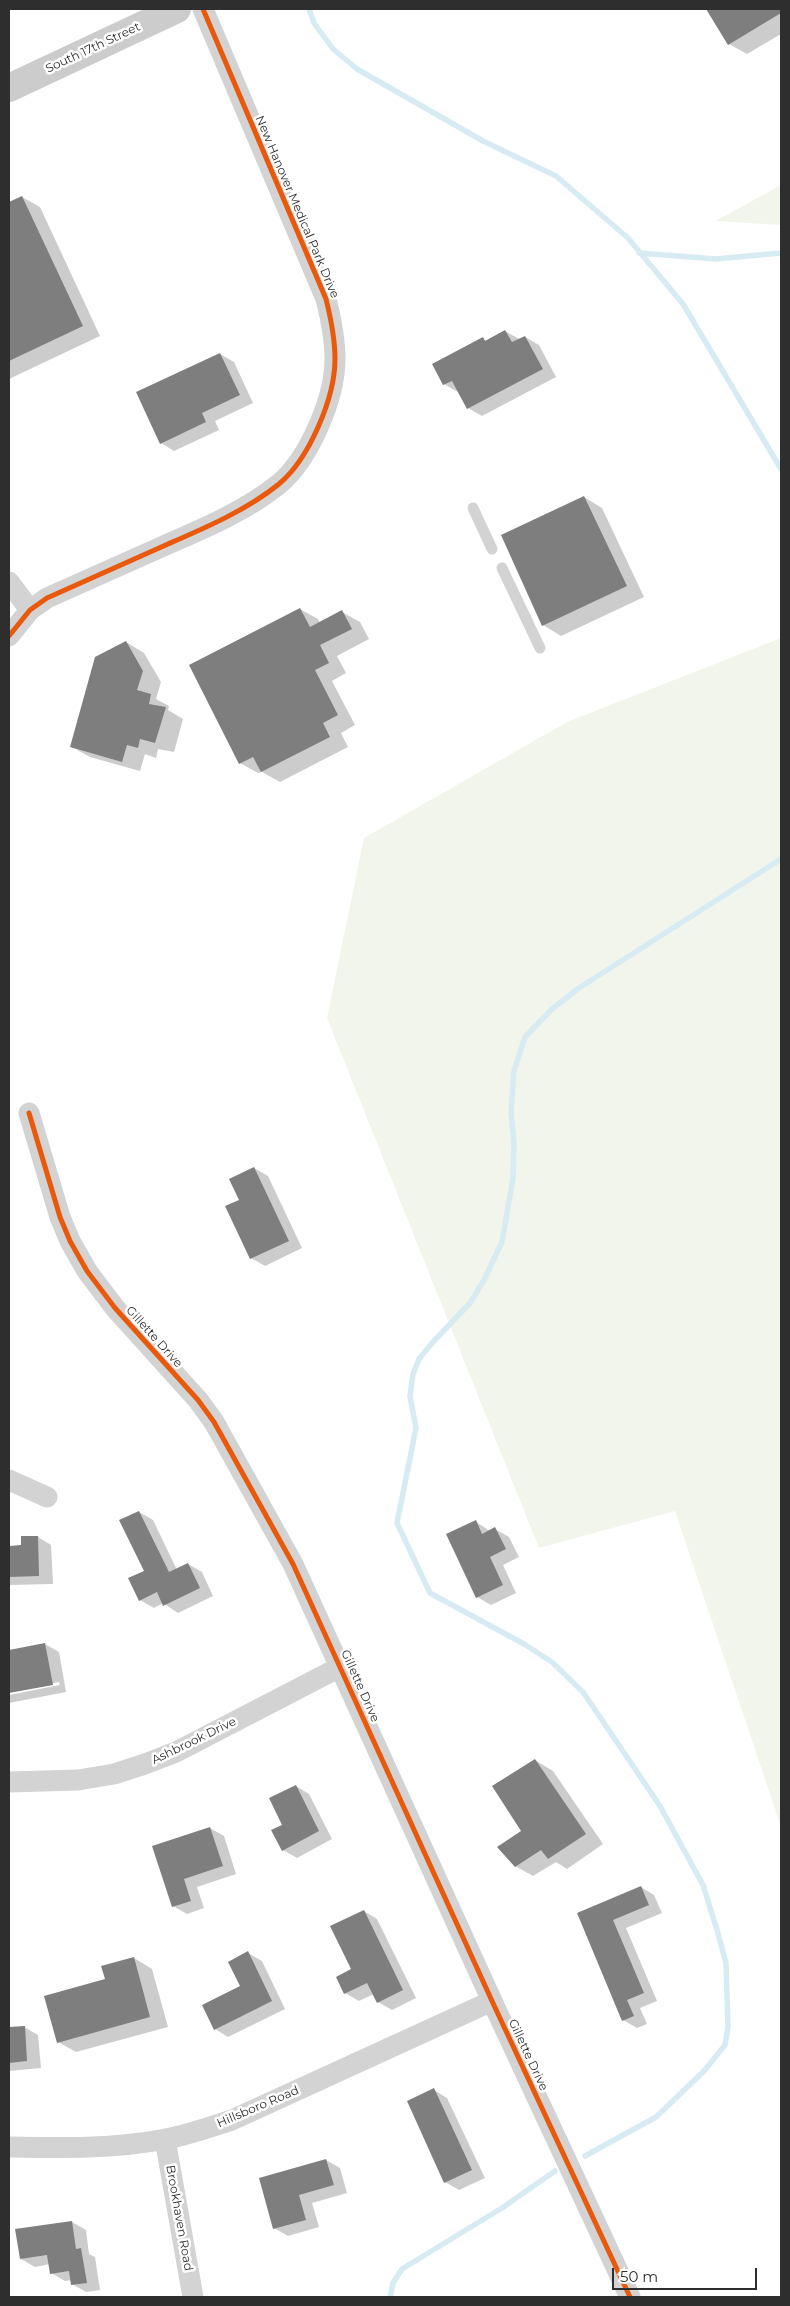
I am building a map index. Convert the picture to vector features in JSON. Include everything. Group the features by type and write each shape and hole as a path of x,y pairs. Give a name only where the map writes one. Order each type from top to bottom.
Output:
{"main road":[{"name":"South 17th Street","path":"9,88 177,9"}],"street":[{"name":"New Hanover Medical Park Drive","path":"9,636 30,610 47,598 215,522 279,484 303,455 321,420 331,390 335,360 333,328 326,299 203,9"},
{"path":"9,582 30,610"},
{"name":"Gillette Drive","path":"29,1113 60,1217 70,1241 87,1271 115,1308 198,1400 214,1422 293,1564 492,2001 630,2297"},
{"path":"9,1480 46,1497"},
{"name":"Ashbrook Drive","path":"9,1782 78,1780 114,1774 145,1764 176,1752 340,1667"},
{"name":"Hillsboro Road","path":"9,2147 56,2148 123,2145 165,2139 232,2120 492,2001"},
{"name":"Brookhaven Road","path":"165,2139 193,2297"}],"lane":[{"path":"474,508 492,549"},
{"path":"502,568 540,648"}],"shaded area":[{"path":"781,185 781,225 716,221"},
{"path":"781,638 781,1827 675,1511 539,1548 327,1018 364,838 567,722"}],"building":[{"path":"706,9 781,9 781,13 728,45"},
{"path":"22,196 83,326 9,361 9,202"},
{"path":"505,330 512,342 525,336 543,369 467,409 452,381 443,385 432,364 483,337 485,341"},
{"path":"220,353 240,395 202,413 206,422 160,444 136,392"},
{"path":"584,496 627,586 542,626 501,535"},
{"path":"300,608 310,627 342,610 352,629 320,645 329,663 315,670 338,715 323,723 330,737 261,772 253,757 239,764 189,665"},
{"path":"126,641 143,671 137,690 151,694 149,704 166,707 155,743 140,739 138,748 127,745 122,762 70,747 95,657"},
{"path":"254,1167 289,1241 250,1259 225,1206 239,1200 229,1179"},
{"path":"139,1511 169,1572 188,1563 200,1588 163,1606 157,1592 139,1601 128,1578 144,1571 119,1520"},
{"path":"476,1520 482,1534 495,1527 506,1549 490,1557 503,1585 476,1598 446,1534"},
{"path":"21,1536 38,1536 39,1576 9,1577 9,1546 21,1545"},
{"path":"45,1643 53,1685 9,1693 9,1650"},
{"path":"535,1759 586,1834 548,1859 541,1850 515,1867 497,1847 521,1831 492,1786"},
{"path":"296,1785 319,1831 282,1851 271,1830 282,1825 269,1798"},
{"path":"210,1827 223,1866 184,1879 191,1901 172,1907 152,1846"},
{"path":"641,1886 649,1905 613,1920 644,1993 627,2000 634,2016 622,2021 577,1913"},
{"path":"364,1910 403,1990 377,2003 367,1983 344,1994 336,1977 351,1969 330,1926"},
{"path":"248,1951 272,2001 214,2030 202,2005 240,1986 228,1962"},
{"path":"134,1957 150,2017 57,2043 44,1996 105,1979 101,1966"},
{"path":"25,2026 27,2061 9,2063 9,2027"},
{"path":"434,2088 472,2170 444,2183 407,2101"},
{"path":"326,2159 334,2185 299,2195 306,2220 273,2229 259,2178"},
{"path":"72,2221 76,2249 81,2248 87,2283 71,2285 69,2271 50,2274 47,2255 20,2259 15,2229"}],"waterway":[{"path":"309,9 314,23 333,49 357,69 483,141 556,176 628,238 683,304 781,469"},
{"path":"639,253 716,259 781,253"},
{"path":"585,2156 656,2117 704,2071 725,2045 728,2027 726,1963 703,1885 660,1806 583,1692 552,1662 524,1644 430,1593 397,1523 416,1428 410,1396 413,1374 419,1359 470,1303 484,1280 502,1242 513,1178 514,1144 511,1112 514,1071 525,1037 552,1009 579,988 781,859"},
{"path":"390,2297 393,2283 402,2269 502,2208 555,2171"}],"cycle path":[{"path":"9,636 30,610 47,598 211,525 267,493 290,473 300,459 310,444 325,409 334,375 335,359 326,299 203,9"},
{"path":"29,1113 60,1217 70,1241 87,1271 115,1308 198,1400 214,1422 293,1564 492,2001 630,2297"}]}
